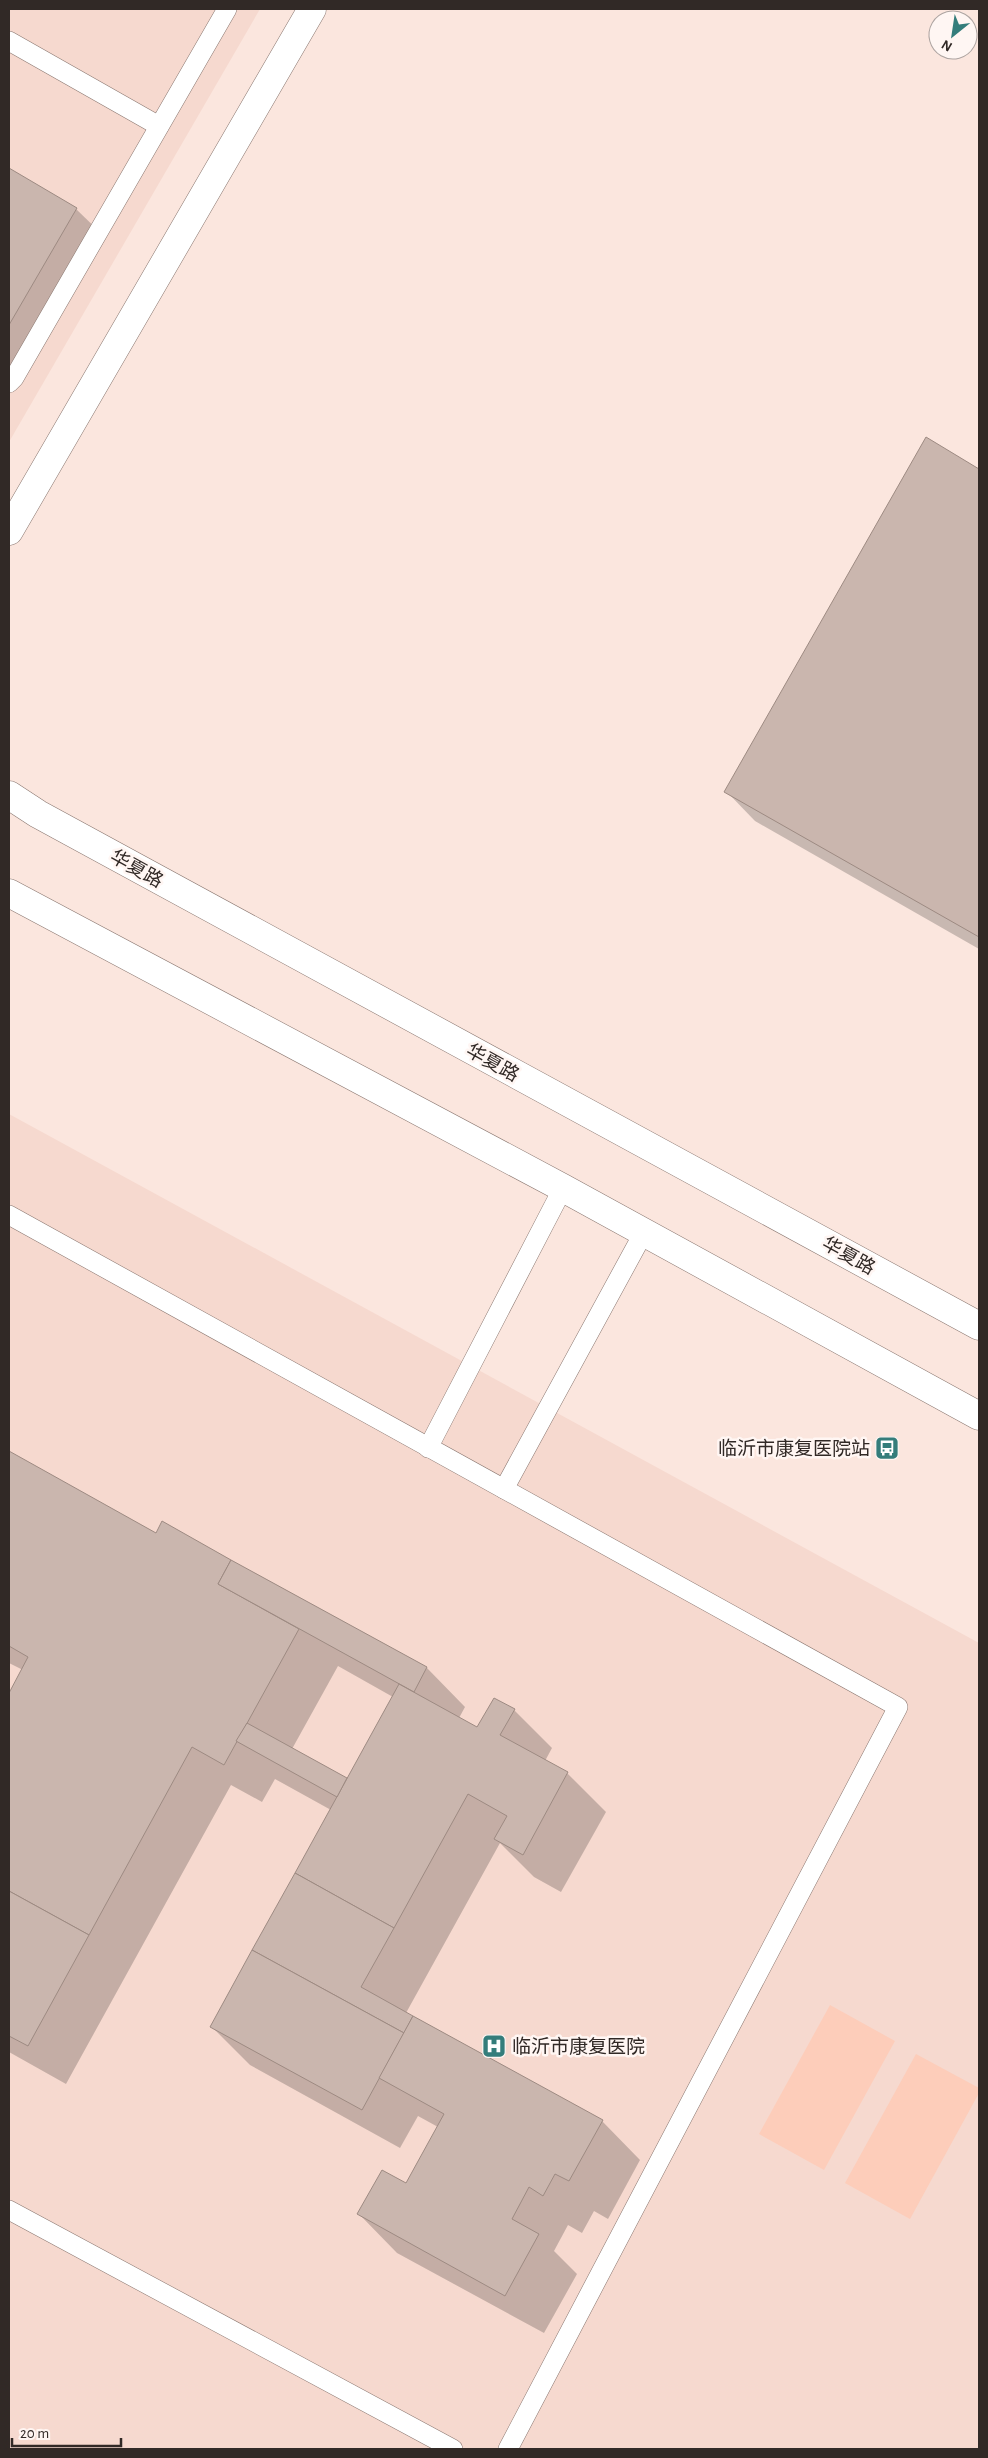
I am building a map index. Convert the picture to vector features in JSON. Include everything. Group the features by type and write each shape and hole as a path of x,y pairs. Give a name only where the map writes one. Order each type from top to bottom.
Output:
{"main road":[{"path":"9,531 312,9"},
{"name":"华夏路","path":"9,795 38,814 979,1326"},
{"path":"9,893 563,1188 979,1416"}],"lane":[{"path":"9,383 14,378 227,9"},
{"path":"9,41 160,126"},
{"path":"428,1448 563,1188"},
{"path":"9,1215 898,1707 508,2449"},
{"path":"504,1489 644,1232"},
{"path":"9,2210 453,2449"}],"shaded area":[{"path":"9,9 260,9 9,442"},
{"name":"临沂市康复医院","path":"9,1114 979,1643 979,2449 9,2449"},
{"path":"830,2005 895,2041 824,2170 759,2134"},
{"path":"916,2054 979,2088 979,2093 910,2219 845,2183"}],"building":[{"path":"9,168 77,208 9,325"},
{"path":"926,437 979,469 979,937 724,792"},
{"path":"9,1451 156,1533 162,1521 231,1560 218,1584 299,1629 224,1765 192,1747 89,1935 9,1891 9,1693 28,1657 9,1646"},
{"path":"231,1560 427,1667 414,1692 218,1584"},
{"path":"399,1684 477,1727 494,1698 515,1709 500,1735 568,1772 523,1855 494,1839 507,1816 468,1794 394,1928 295,1873"},
{"path":"247,1723 347,1778 337,1797 236,1741"},
{"path":"295,1873 394,1928 361,1987 413,2016 404,2033 252,1950"},
{"path":"9,1891 89,1935 28,2046 9,2036"},
{"path":"252,1950 404,2033 362,2110 210,2027"},
{"path":"413,2016 603,2120 569,2181 555,2174 543,2196 529,2187 512,2219 539,2234 505,2296 357,2214 382,2170 406,2183 444,2114 379,2078"}],"place":[{"name":"临沂市康复医院站","path":"887,1448"},
{"name":"临沂市康复医院","path":"494,2046"}]}
